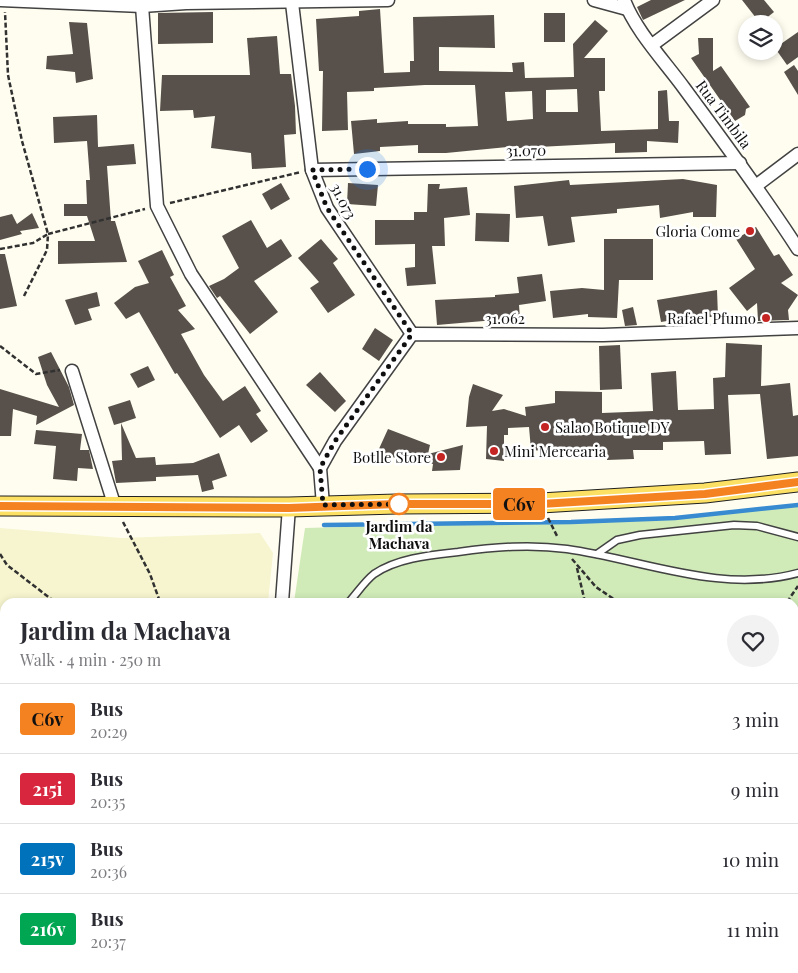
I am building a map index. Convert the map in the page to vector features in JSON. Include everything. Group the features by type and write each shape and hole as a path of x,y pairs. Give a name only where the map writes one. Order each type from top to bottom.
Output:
{"main road":[{"path":"0,506 289,508 323,505 541,504 705,494 798,482"}],"street":[{"path":"2,1 142,6 186,3 292,3 388,0"},
{"path":"594,0 625,4"},
{"path":"652,45 713,0"},
{"name":"31.073","path":"292,3 312,170 327,208 412,334"},
{"name":"Rua Timbila","path":"625,4 652,45 757,186 798,249"},
{"path":"142,6 158,206 191,274 320,468 323,505"},
{"path":"757,186 798,154"},
{"name":"31.070","path":"312,170 740,163"},
{"name":"31.062","path":"412,334 603,335 798,328"},
{"path":"320,468 335,441 412,334"},
{"path":"72,371 115,507"},
{"path":"282,598 289,508"}],"lane":[{"path":"597,554 617,540 640,534 734,526 756,526 798,537"},
{"path":"353,598 373,575 388,566 434,554 512,545 566,549 695,576 743,581 798,572"}],"path":[{"path":"2,1 8,75 22,141 48,234 47,250 24,296"},
{"path":"0,249 33,243 48,234 158,206 312,170"},
{"path":"0,346 36,374 65,369 72,371"},
{"path":"115,507 150,574 159,598"},
{"path":"555,532 576,565 596,587 612,598"},
{"path":"0,554 7,565 50,598"},
{"path":"576,565 584,598"},
{"path":"790,598 798,586"}],"green space":[{"path":"798,505 798,598 295,598 305,528 672,518"},
{"path":"0,528 121,538 260,533 273,553 268,598 0,598"}],"building":[{"path":"651,0 685,0 643,20 637,7"},
{"path":"742,0 764,0 774,12 770,15 754,15"},
{"path":"380,9 384,73 410,72 410,61 414,61 413,17 494,15 495,48 439,47 439,71 513,72 512,63 524,62 525,78 574,77 573,44 595,20 608,31 584,58 605,58 605,91 599,91 601,131 658,129 658,91 667,90 669,121 679,121 678,143 647,141 647,152 615,153 615,143 519,148 518,146 446,153 418,153 418,145 380,147 380,151 354,154 351,121 377,119 377,123 408,121 408,124 446,124 446,127 478,126 475,85 425,85 374,88 374,91 347,92 348,130 322,131 323,71 319,71 316,19 359,16 359,11","holes":["577,89 578,112 546,112 546,90","532,91 533,119 507,121 505,92"]},
{"path":"213,12 213,43 158,44 158,13"},
{"path":"544,13 565,13 565,42 544,42"},
{"path":"69,22 87,23 93,79 76,83 75,72 46,69 47,56 73,54"},
{"path":"798,32 798,57 787,65 783,59 783,42"},
{"path":"277,36 280,74 291,74 295,106 296,134 284,135 286,167 252,169 251,153 211,148 215,116 194,118 193,110 160,111 162,75 250,75 247,38"},
{"path":"698,38 713,38 713,71 721,66 750,107 746,109 745,115 735,121 691,58 699,54"},
{"path":"794,65 798,71 798,95 784,72"},
{"path":"97,115 98,147 134,144 136,164 107,166 111,221 115,221 127,262 58,264 58,241 95,241 87,216 64,216 64,204 87,204 86,180 90,180 87,141 54,143 53,117"},
{"path":"683,179 717,185 716,217 693,217 693,212 660,218 659,205 617,209 617,213 571,217 575,242 548,246 543,216 516,218 514,186 569,180 570,185"},
{"path":"281,183 290,199 271,210 262,194"},
{"path":"348,183 378,185 376,206 347,204"},
{"path":"428,184 440,184 439,189 467,187 470,215 444,218 445,246 432,246 436,284 407,286 405,268 415,267 415,244 375,245 375,220 414,220 414,212 427,212"},
{"path":"32,213 39,228 20,231 22,234 0,240 0,217 12,214 17,224"},
{"path":"476,213 510,214 509,242 475,241"},
{"path":"251,220 267,248 281,239 292,256 254,281 278,312 250,334 220,296 217,298 209,286 224,279 239,268 222,236"},
{"path":"756,227 774,256 779,254 793,275 781,283 798,295 788,310 789,320 758,321 757,303 747,311 729,288 755,269 736,239"},
{"path":"321,239 338,259 333,263 355,295 328,313 310,288 319,282 298,258"},
{"path":"604,239 653,239 653,280 619,280 617,318 588,317 588,314 553,318 550,291 582,288 604,290"},
{"path":"162,250 174,275 170,277 186,306 178,310 195,329 181,334 204,375 223,401 245,386 261,411 256,414 268,431 251,443 239,425 220,438 177,373 175,374 139,312 126,319 114,303 135,287 149,283 138,261"},
{"path":"0,254 5,254 17,306 0,309"},
{"path":"542,274 546,301 519,305 520,318 437,325 435,300 495,297 495,295 519,293 517,277"},
{"path":"717,290 718,317 691,317 661,322 657,300"},
{"path":"97,292 100,306 88,309 92,320 75,325 65,300"},
{"path":"633,307 637,325 625,326 622,310"},
{"path":"375,328 393,340 379,361 362,349"},
{"path":"726,343 762,345 761,386 790,383 793,416 798,415 798,456 767,459 760,394 728,395 731,454 705,455 704,441 663,442 663,450 633,450 634,459 607,460 607,453 545,454 545,451 531,450 529,427 508,428 508,435 504,435 504,461 486,459 487,426 466,427 469,397 473,384 503,395 492,411 504,409 526,416 525,407 555,403 555,391 602,392 602,413 653,411 651,373 676,371 678,410 714,409 713,378 725,377"},
{"path":"620,345 622,389 600,390 599,346"},
{"path":"51,352 69,387 74,405 36,425 37,416 13,409 11,436 0,436 0,389 59,407 47,385 38,357"},
{"path":"148,366 155,380 138,388 130,374"},
{"path":"320,372 346,401 335,412 306,385"},
{"path":"130,400 136,418 114,425 108,407"},
{"path":"121,423 136,458 155,457 156,465 193,463 219,453 227,476 212,481 214,489 202,492 198,475 156,477 156,481 116,483 112,461 122,460"},
{"path":"388,429 430,445 428,454 463,445 460,470 432,471 433,464 401,456 400,460 378,451"},
{"path":"36,430 82,434 80,450 89,450 93,469 78,468 77,481 53,479 56,446 34,444"}],"waterway":[{"path":"324,525 571,522 675,518 798,505"}],"bus line":[{"name":"C6v","path":"0,506 289,508 323,505 541,504 705,494 798,482"}],"place":[{"name":"Gloria Come","path":"750,231"},
{"name":"Rafael Pfumo","path":"766,318"},
{"name":"Salao Botique DY","path":"545,427"},
{"name":"Mini Mercearia","path":"494,451"},
{"name":"Botlle Store","path":"441,457"},
{"name":"Jardim da Machava","path":"399,504"}],"route":[{"path":"367,169 312,170 327,208 412,334 335,441 320,468 323,505 399,504"}]}
